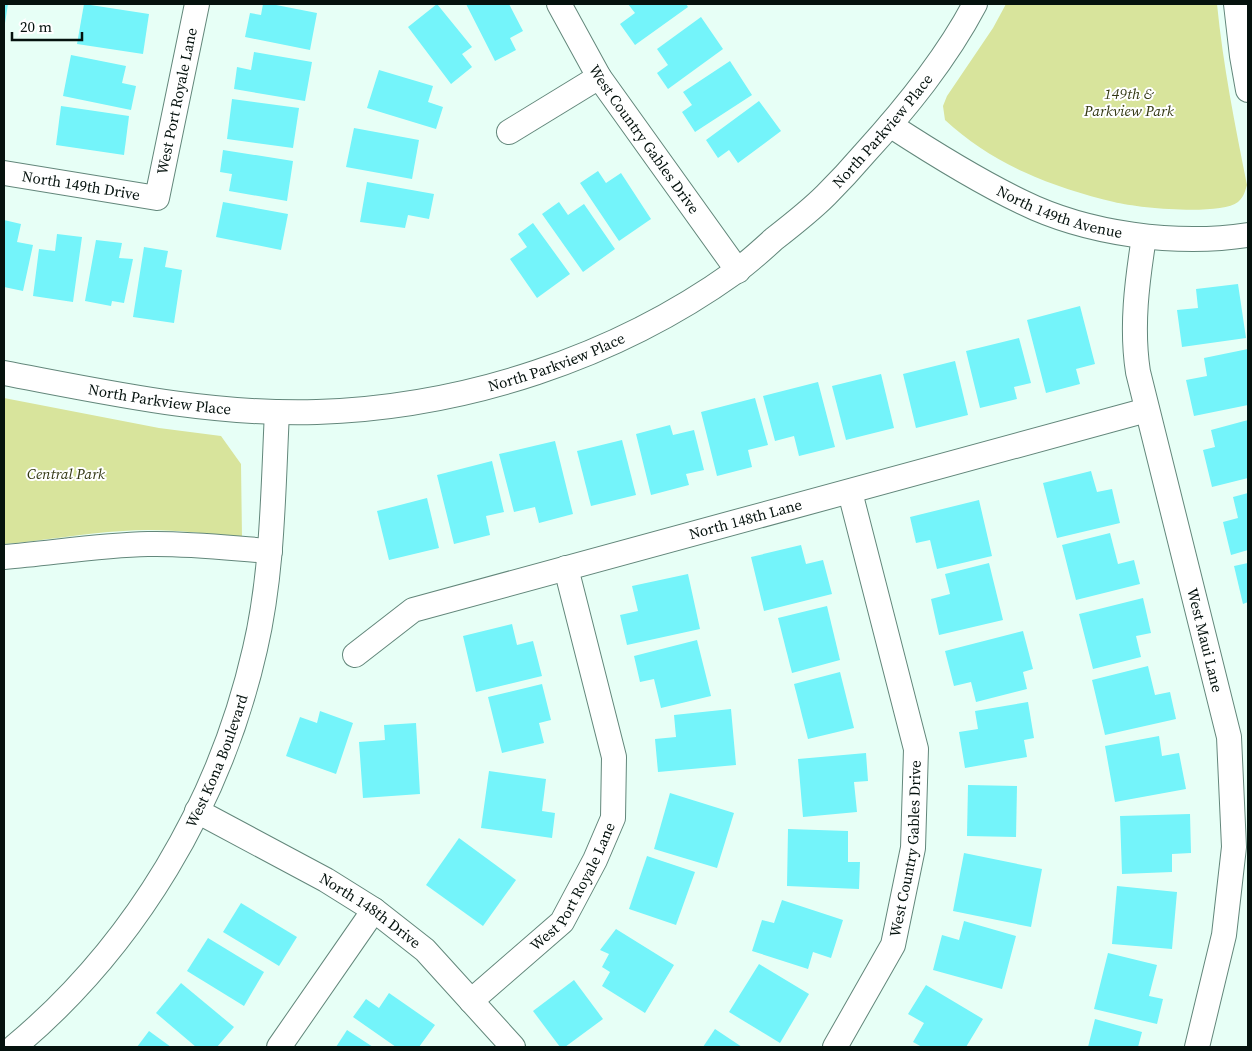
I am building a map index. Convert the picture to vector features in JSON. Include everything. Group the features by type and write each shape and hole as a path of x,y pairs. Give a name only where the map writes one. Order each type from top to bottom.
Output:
{"street":[{"name":"West Port Royale Lane","path":"157,198 197,4"},
{"name":"West Country Gables Drive","path":"559,4 598,76 738,270"},
{"name":"North Parkview Place","path":"4,373 157,402 220,410 317,412 384,407 448,396 517,378 578,358 640,329 694,299 738,270 825,197 918,93 975,4"},
{"path":"1236,4 1248,90"},
{"path":"509,132 598,76"},
{"name":"North 149th Avenue","path":"890,125 945,160 1023,203 1060,218 1144,237 1201,240 1248,235"},
{"name":"North 149th Drive","path":"4,173 157,198"},
{"name":"West Maui Lane","path":"1144,237 1139,270 1134,346 1138,372 1229,737 1234,847 1224,935 1197,1047"},
{"name":"North 148th Lane","path":"355,655 413,610 1147,410"},
{"name":"West Kona Boulevard","path":"14,1047 74,990 138,913 164,874 198,811 228,740 246,684 260,620 270,551 277,412"},
{"name":"West Country Gables Drive","path":"835,1047 893,945 913,848 916,749 850,492"},
{"path":"4,558 106,546 148,544 193,545 270,551"},
{"name":"West Port Royale Lane","path":"471,1001 562,922 613,818 614,757 566,568"},
{"name":"North 148th Drive","path":"198,811 326,880 374,910 425,950 513,1047"},
{"path":"278,1047 374,910"}],"green space":[{"name":"149th & Parkview Park","path":"1006,4 1217,4 1226,72 1247,185 1240,200 1228,206 1214,209 1178,210 1125,204 1103,199 1035,177 993,156 963,136 945,120 943,106 947,96 993,28"},
{"name":"Central Park","path":"4,398 159,428 221,436 241,464 242,538 213,534 138,530 93,533 4,544"}],"building":[{"path":"4,4 8,4 5,23 4,23"},
{"path":"84,4 149,14 143,54 77,44"},
{"path":"263,4 317,13 310,50 245,37 250,13 261,15"},
{"path":"437,4 472,47 462,54 472,67 451,84 408,27"},
{"path":"466,4 509,4 523,31 510,38 516,50 495,61"},
{"path":"628,4 686,4 688,7 635,45 620,24 635,13"},
{"path":"701,17 723,49 668,89 657,73 668,65 657,49"},
{"path":"254,52 312,62 305,101 234,89 237,67 251,70"},
{"path":"71,55 126,66 122,83 136,86 131,110 63,96"},
{"path":"730,61 752,95 695,132 682,112 692,105 683,92"},
{"path":"379,70 433,86 428,102 443,107 436,129 367,108"},
{"path":"232,99 299,108 293,148 227,139"},
{"path":"759,101 781,131 738,163 729,150 718,158 706,140"},
{"path":"61,106 129,116 124,155 56,145"},
{"path":"354,128 419,140 412,179 346,167"},
{"path":"223,150 293,161 287,201 229,191 232,174 220,172"},
{"path":"598,171 606,183 621,173 651,219 619,241 580,183"},
{"path":"367,182 434,194 429,219 408,215 405,228 360,222"},
{"path":"223,202 288,214 281,250 216,237"},
{"path":"559,202 568,215 584,204 615,249 583,272 542,214"},
{"path":"4,220 21,224 17,242 33,245 23,291 4,287"},
{"path":"533,223 570,274 537,298 510,259 527,247 518,234"},
{"path":"57,234 82,237 73,302 33,296 39,249 55,251"},
{"path":"96,240 122,243 119,258 133,259 124,303 112,301 111,306 85,301"},
{"path":"144,247 168,251 165,267 182,270 174,323 133,317"},
{"path":"1238,284 1246,338 1182,347 1177,310 1198,308 1196,289"},
{"path":"1080,306 1095,364 1076,369 1080,384 1046,393 1027,320"},
{"path":"1019,338 1031,383 1014,387 1017,399 980,408 966,351"},
{"path":"1248,349 1248,405 1194,416 1186,380 1207,376 1204,358"},
{"path":"955,361 968,415 916,428 903,374"},
{"path":"881,374 894,428 846,440 832,386"},
{"path":"818,382 835,447 799,456 794,436 775,441 763,396"},
{"path":"755,398 768,445 748,450 752,467 717,476 701,412"},
{"path":"1248,420 1248,478 1212,487 1203,450 1215,447 1211,430"},
{"path":"670,425 673,435 694,430 704,470 686,474 689,485 651,495 636,434"},
{"path":"622,440 636,495 591,506 577,451"},
{"path":"555,441 573,514 539,523 535,507 514,512 499,454"},
{"path":"492,461 504,512 486,516 490,535 454,544 437,475"},
{"path":"1091,471 1097,492 1112,489 1120,523 1057,538 1043,483"},
{"path":"1248,493 1248,550 1231,555 1223,522 1238,518 1233,497"},
{"path":"427,498 439,548 389,560 377,511"},
{"path":"979,500 992,556 937,569 930,540 916,543 910,517"},
{"path":"1110,533 1118,564 1134,560 1140,584 1076,600 1062,545"},
{"path":"801,545 806,564 823,560 832,594 764,611 751,557"},
{"path":"989,563 1003,620 939,635 931,599 950,594 945,574"},
{"path":"1248,563 1248,602 1243,604 1234,566"},
{"path":"688,574 700,629 627,645 620,615 638,611 632,586"},
{"path":"1143,598 1151,633 1136,636 1141,657 1093,669 1079,614"},
{"path":"827,606 840,660 792,673 778,618"},
{"path":"512,624 517,645 533,641 542,676 476,692 463,636"},
{"path":"1023,631 1033,669 1023,672 1027,689 976,702 971,682 954,686 945,651"},
{"path":"697,640 711,696 661,708 654,679 640,682 634,656"},
{"path":"1148,666 1155,695 1170,692 1176,719 1105,735 1092,680"},
{"path":"840,672 854,728 808,739 794,684"},
{"path":"542,684 551,720 539,723 544,743 502,753 488,697"},
{"path":"1028,702 1034,738 1024,740 1027,757 965,768 959,732 978,729 975,711"},
{"path":"731,709 736,765 658,772 655,739 676,737 674,715"},
{"path":"320,711 353,723 336,774 286,756 300,717 317,723"},
{"path":"416,723 420,794 363,798 359,742 385,740 384,725"},
{"path":"1159,736 1162,756 1179,753 1186,789 1115,802 1105,746"},
{"path":"866,753 868,781 854,782 857,812 803,817 798,759"},
{"path":"489,771 546,779 542,811 555,813 552,838 481,828"},
{"path":"968,785 1017,786 1016,837 967,836"},
{"path":"670,793 734,813 717,868 654,849"},
{"path":"1190,814 1191,853 1172,854 1172,872 1122,874 1120,816"},
{"path":"788,829 848,831 848,862 860,862 859,889 787,886"},
{"path":"459,838 516,880 483,926 426,885"},
{"path":"964,853 1042,869 1031,927 953,911"},
{"path":"647,856 695,872 676,925 629,909"},
{"path":"1117,886 1177,892 1172,949 1112,944"},
{"path":"782,900 843,920 831,958 813,952 808,969 752,951 762,920 774,923"},
{"path":"241,903 297,937 279,966 223,932"},
{"path":"964,921 1016,936 1002,989 933,970 942,935 959,940"},
{"path":"616,929 674,965 645,1013 602,986 610,972 602,967 609,954 600,950"},
{"path":"208,938 264,972 244,1006 187,971"},
{"path":"1108,953 1157,965 1149,996 1163,999 1157,1024 1094,1009"},
{"path":"759,964 809,994 780,1043 729,1012"},
{"path":"574,980 603,1019 565,1047 560,1047 533,1011"},
{"path":"181,983 234,1027 217,1047 196,1047 156,1013"},
{"path":"926,985 983,1019 966,1047 922,1047 913,1042 924,1023 908,1014"},
{"path":"389,993 435,1025 419,1047 396,1047 353,1017 366,999 379,1008"},
{"path":"1095,1019 1142,1032 1138,1047 1088,1047"},
{"path":"715,1029 742,1047 703,1047"},
{"path":"347,1030 373,1047 336,1047"},
{"path":"149,1031 171,1047 137,1047"}]}
